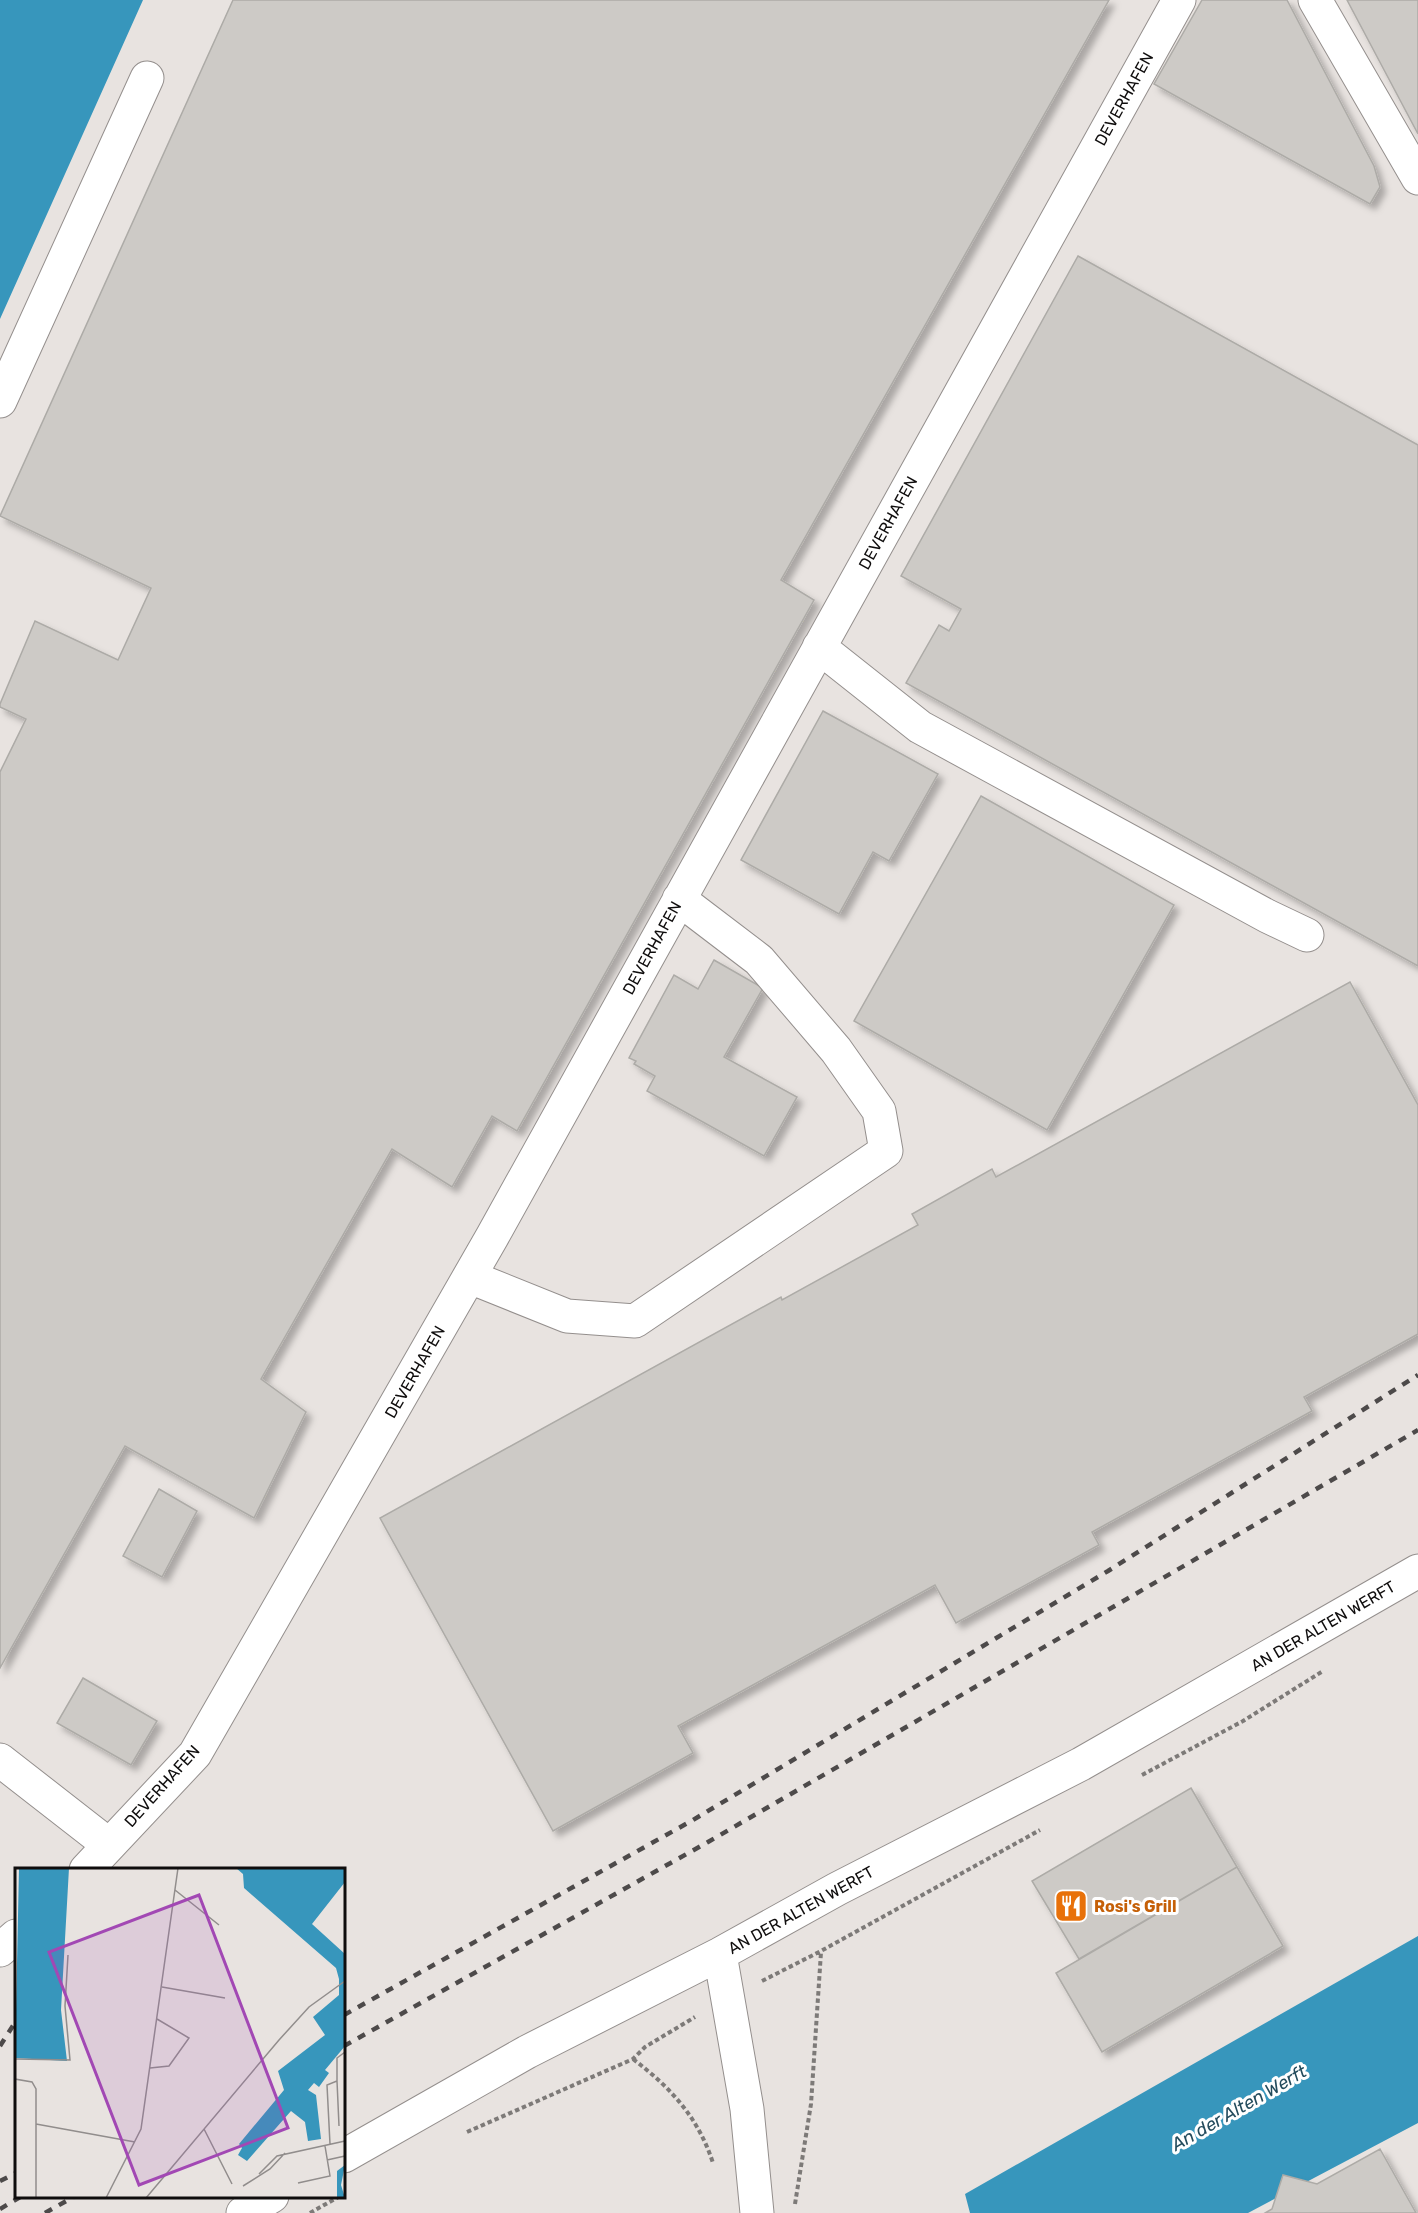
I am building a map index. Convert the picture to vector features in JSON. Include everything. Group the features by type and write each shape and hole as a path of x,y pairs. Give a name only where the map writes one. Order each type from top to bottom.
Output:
{"street":[{"name":"DEVERHAFEN","path":"87,1868 195,1754 470,1277 1179,0"},
{"path":"1315,0 1418,178"},
{"path":"0,401 147,78"},
{"path":"819,647 920,727 1267,916 1307,935"},
{"path":"470,1277 567,1316 635,1321 886,1151 879,1111 836,1050 759,960 679,899"},
{"name":"AN DER ALTEN WERFT","path":"345,2155 527,2052 720,1954 848,1883 1081,1764 1418,1571"},
{"path":"0,1760 109,1845"},
{"path":"0,1950 15,1937"},
{"name":"AN DER ALTEN WERFT","path":"720,1954 747,2109 757,2213"},
{"path":"243,2213 269,2198"}],"path":[{"path":"465,2133 633,2059 645,2047 729,1998 821,1951 811,2104 795,2209"},
{"path":"633,2059 666,2086 698,2126 716,2171"},
{"path":"310,2213 336,2198"}],"water":[{"path":"0,0 143,0 0,319"},
{"name":"An der Alten Werft","path":"1418,1936 1418,2123 1248,2213 970,2213 965,2194"}],"building":[{"path":"233,0 1109,0 781,580 814,600 517,1131 492,1116 452,1187 392,1149 261,1379 306,1412 254,1518 125,1446 0,1668 0,772 26,719 0,707 0,704 35,621 118,660 151,588 0,516"},
{"path":"1202,0 1287,0 1374,166 1380,187 1370,204 1154,84"},
{"path":"1347,0 1418,0 1418,134"},
{"path":"1078,256 1418,445 1418,966 906,683 939,625 949,631 961,609 901,576"},
{"path":"823,711 938,774 889,861 873,852 839,914 741,860"},
{"path":"981,796 1174,905 1047,1130 854,1021"},
{"path":"714,960 763,988 724,1057 797,1097 764,1156 647,1091 655,1076 634,1064 636,1061 629,1058 674,975 698,989"},
{"path":"1350,982 1418,1105 1418,1334 1304,1397 1312,1411 1092,1532 1099,1545 956,1623 935,1585 678,1726 693,1753 553,1831 380,1518 781,1297 782,1300 918,1225 912,1214 992,1169 996,1177"},
{"path":"159,1489 197,1511 162,1577 123,1556"},
{"path":"83,1678 157,1721 131,1765 57,1723"},
{"path":"1191,1788 1237,1867 1079,1959 1032,1881"},
{"path":"1237,1867 1283,1946 1102,2052 1056,1973"},
{"path":"1380,2149 1416,2213 1265,2213 1272,2209 1283,2175 1317,2184"}],"railway":[{"path":"345,2014 693,1820 1108,1571 1418,1375"},
{"path":"345,2045 708,1842 1418,1430"},
{"path":"0,2046 15,2023"},
{"path":"0,2181 15,2174"},
{"path":"0,2209 19,2198"},
{"path":"45,2213 71,2198"}],"place":[{"name":"Rosi's Grill","path":"1071,1906"}]}
